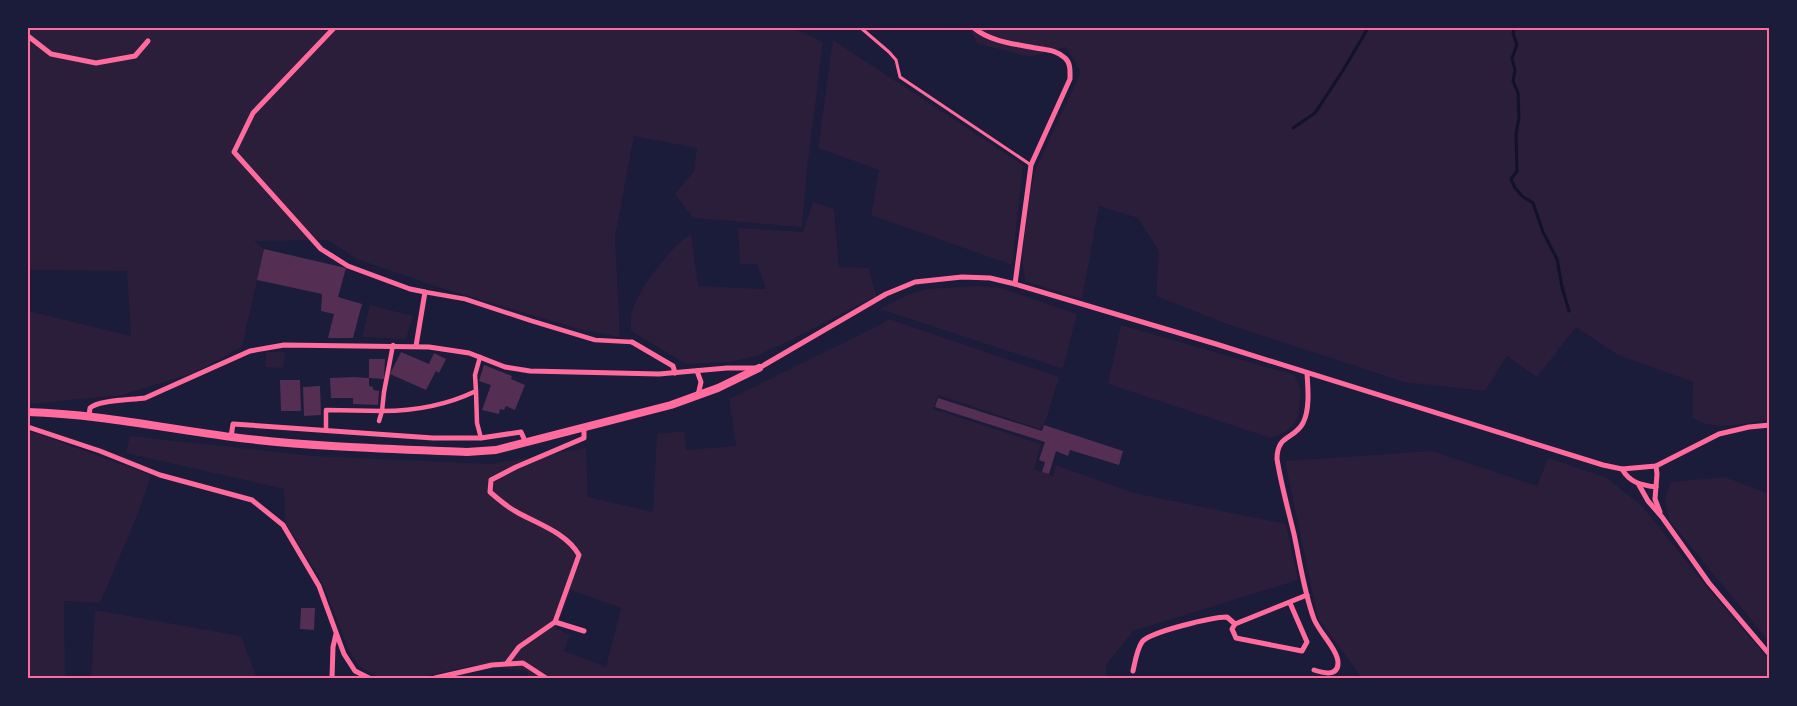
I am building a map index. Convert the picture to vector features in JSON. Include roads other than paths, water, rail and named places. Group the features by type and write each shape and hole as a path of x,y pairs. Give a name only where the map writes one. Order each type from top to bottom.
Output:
{"street":[{"path":"334,28 254,113 234,152 321,250 348,266 410,289 465,299 595,340 632,342 673,366 676,373"},
{"path":"974,28 1000,41 1054,51 1065,58 1070,66 1070,79 1031,164 1015,284"},
{"path":"28,36 51,54 96,63 135,56 148,41"},
{"path":"28,412 89,416 231,437 300,444 467,452 496,450 671,405 698,396 759,368 886,294 915,282 962,277 990,278 1015,284 1603,466 1622,469 1656,466 1719,434 1749,427 1770,425"},
{"path":"416,346 424,292"},
{"path":"89,416 90,408 99,402 145,398 243,354 258,349 284,345 393,345 459,350 505,367 530,372 676,373 727,368 759,368"},
{"path":"380,421 393,345"},
{"path":"480,357 475,375 476,423 481,438"},
{"path":"697,371 701,382 698,396"},
{"path":"1307,373 1308,390 1304,421 1294,434 1286,437 1281,442 1277,449 1279,471 1307,595 1315,621 1336,656 1338,663 1336,670 1331,674 1314,670"},
{"path":"326,430 326,410 400,411 422,408 476,391"},
{"path":"231,437 233,424 398,436 481,438 521,432 526,443"},
{"path":"28,427 100,451 160,475 252,500 283,525 319,586 344,654 355,671 369,678"},
{"path":"507,663 518,647 555,622 579,555 566,539 514,511 499,500 490,492 491,480 516,467 584,438 584,428"},
{"path":"1656,466 1655,500 1662,517"},
{"path":"1622,469 1627,478 1639,485 1656,488"},
{"path":"1639,485 1648,501 1662,517 1709,583 1770,655"},
{"path":"1290,602 1307,642 1302,651 1236,638 1232,629 1235,624 1307,595"},
{"path":"1133,671 1140,648 1146,638 1204,619 1227,617 1235,624"},
{"path":"555,622 584,631"},
{"path":"332,678 333,646 336,633"},
{"path":"435,678 507,663 523,663 546,678"}],"lane":[{"path":"861,28 896,60 900,77 1031,164"}],"waterway":[{"path":"1293,128 1315,113 1368,28"},
{"path":"1514,28 1513,33 1517,45 1512,58 1515,70 1513,81 1518,93 1519,117 1516,135 1517,171 1511,179 1515,188 1522,196 1533,203 1543,232 1557,259 1569,311"}]}
